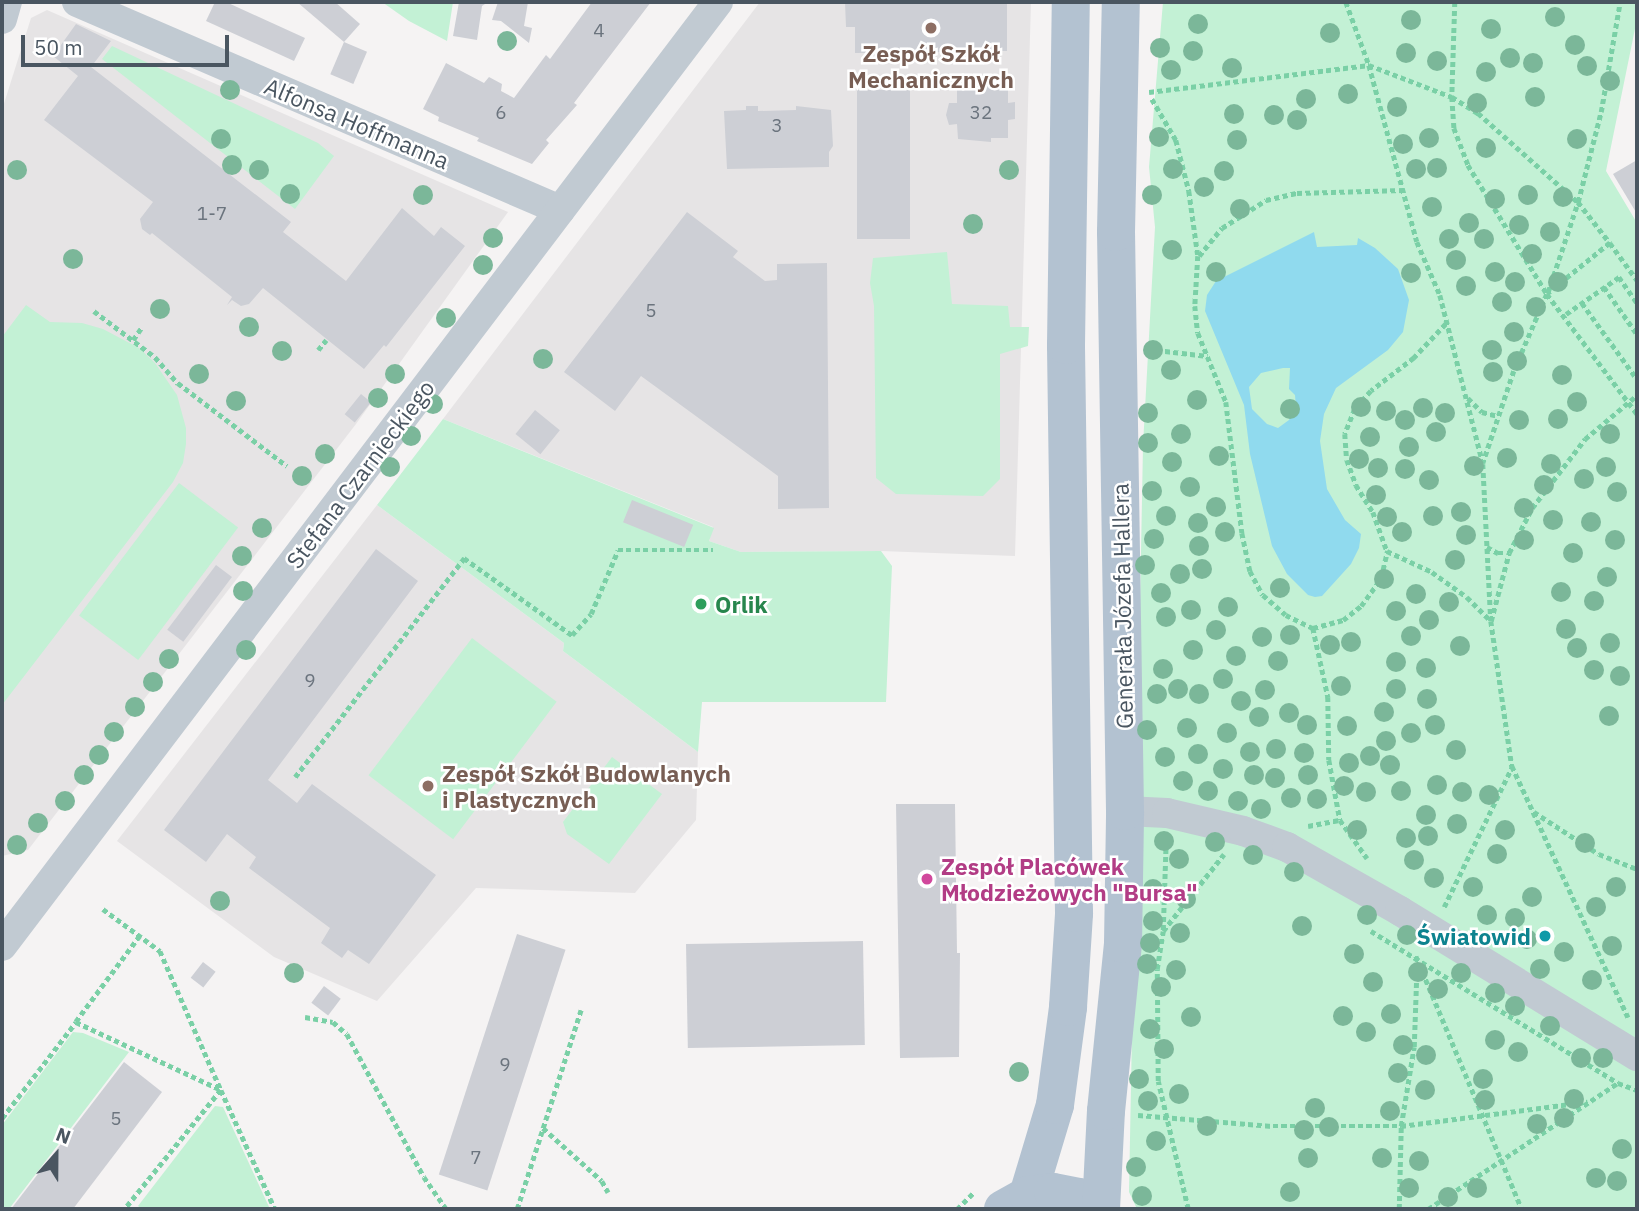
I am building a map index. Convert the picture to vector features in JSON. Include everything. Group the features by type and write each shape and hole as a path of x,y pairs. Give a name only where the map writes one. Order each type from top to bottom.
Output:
{"main road":[{"path":"1005,1196 1055,1105 1068,1007 1074,913 1066,345 1071,2"},
{"name":"Generała Józefa Hallera","path":"1100,1209 1106,1111 1123,944 1125,811 1116,232 1121,2"},
{"path":"1005,1196 1054,1192 1079,1197 1100,1209"}],"street":[{"path":"2,19 7,2"},
{"name":"Alfonsa Hoffmanna","path":"77,2 560,210"},
{"name":"Stefana Czarnieckiego","path":"2,946 718,2"},
{"path":"1125,811 1167,813 1235,847 1287,847 1436,923 1632,1066"}],"path":[{"path":"1346,2 1369,65 1417,242 1440,295 1483,464 1491,621 1512,766 1630,1020"},
{"path":"1455,2 1452,97 1454,128 1468,165 1547,294 1637,414"},
{"path":"1483,464 1547,294 1578,202 1601,112 1620,2"},
{"path":"1139,93 1369,65 1452,97 1478,113 1578,202 1637,280"},
{"path":"1160,109 1176,139 1189,191 1198,256 1195,306 1199,333 1226,402 1242,533 1250,570 1263,595 1286,615 1313,628 1343,620 1361,606 1381,578 1387,551 1373,512 1356,485 1347,460 1345,434 1355,409 1371,391 1414,358 1447,323"},
{"path":"1198,256 1223,228 1266,200 1297,193 1403,190"},
{"path":"1547,294 1610,243"},
{"path":"1565,315 1619,277 1637,303"},
{"path":"1604,287 1637,334"},
{"path":"1582,303 1637,379"},
{"path":"94,310 155,357 178,383 287,466"},
{"path":"133,341 141,328"},
{"path":"318,351 326,340"},
{"path":"1144,349 1208,356"},
{"path":"1491,621 1510,553 1532,508 1553,477 1585,439 1637,395"},
{"path":"1467,398 1482,412 1499,416"},
{"path":"1487,547 1498,553 1510,553"},
{"path":"295,777 464,558 572,635 591,614 618,550 713,550"},
{"path":"1387,551 1432,572 1466,597 1491,621"},
{"path":"1313,628 1328,697 1329,760 1340,820"},
{"path":"1399,1209 1401,1126 1414,1047 1418,959 1512,766"},
{"path":"1533,811 1599,854 1637,869"},
{"path":"1167,813 1163,931 1157,969 1158,1081 1188,1209"},
{"path":"1163,931 1235,847"},
{"path":"103,909 160,951 275,1209"},
{"path":"1363,926 1618,1083 1637,1090"},
{"path":"2,1118 140,936"},
{"path":"1418,959 1499,1160 1522,1209"},
{"path":"517,1209 581,1010"},
{"path":"305,1017 333,1022 347,1034 424,1177 446,1209"},
{"path":"76,1022 221,1090"},
{"path":"1428,1209 1618,1083 1632,1066"},
{"path":"125,1209 221,1090"},
{"path":"1125,1114 1273,1126 1401,1126 1587,1102"},
{"path":"543,1128 602,1181 608,1192"},
{"path":"957,1209 1005,1196"}],"shaded area":[{"path":"760,2 1031,2 1015,556 881,551 741,552 709,541 713,527 443,419"},
{"path":"47,10 508,212 356,424 28,850 2,856 2,110 31,18"},
{"name":"Zespół Szkół Budowlanych i Plastycznych","path":"377,505 564,643 563,651 698,752 696,820 635,893 476,888 377,1001 274,957 117,841"}],"green space":[{"path":"382,2 453,2 447,41 409,21"},
{"path":"1163,2 1637,2 1637,19 1606,171 1637,223 1637,1209 1137,1209 1129,1192 1143,445 1155,227 1149,167"},
{"path":"112,46 318,143 334,156 295,209 102,59"},
{"path":"947,252 952,304 1008,306 1010,327 1029,327 1028,346 1000,354 1000,479 983,496 896,494 876,478 874,306 870,283 873,258"},
{"path":"26,305 50,322 82,323 103,329 139,348 155,363 177,395 186,428 186,444 183,463 173,482 2,705 2,337"},
{"name":"Orlik","path":"443,419 714,528 709,541 741,552 881,551 892,566 886,702 702,702 698,752 563,651 564,643 377,505"},
{"path":"179,483 238,528 138,660 79,616"},
{"path":"472,638 557,702 453,839 368,775"},
{"path":"612,757 662,794 609,864 567,834 563,822"},
{"path":"73,1032 83,1033 129,1052 9,1209 2,1209 2,1125"},
{"path":"215,1106 223,1107 270,1209 142,1209 138,1206"}],"water":[{"path":"1314,232 1317,247 1357,245 1358,238 1375,248 1398,269 1409,300 1403,332 1388,350 1336,388 1324,414 1320,441 1327,489 1345,520 1361,534 1359,548 1351,564 1322,596 1308,595 1287,574 1272,546 1250,454 1244,405 1205,311 1207,295 1216,281","holes":["1290,368 1289,389 1295,395 1296,408 1289,420 1278,428 1267,424 1252,409 1249,387 1261,373"]}],"building":[{"path":"215,2 226,2 305,38 294,61 206,21"},
{"path":"297,2 335,2 360,24 344,42"},
{"path":"459,2 488,2 482,6 477,40 453,36"},
{"path":"498,2 528,2 524,26 532,28 529,43 501,21 492,20"},
{"path":"592,2 651,2 574,103 577,105 546,140 549,143 532,164 477,141 479,138 438,121 439,117 423,109 446,63 484,83 489,77 502,84 501,91 514,98 546,55 550,59"},
{"name":"Zespół Szkół Mechanicznych","path":"845,2 1007,2 1007,51 973,51 973,56 950,56 950,52 855,53 855,27 846,27"},
{"path":"76,24 111,41 91,67 291,222 283,232 346,281 402,208 434,236 441,227 465,246 386,347 384,345 364,369 263,288 249,304 241,306 232,300 227,305 232,297 152,233 150,235 142,229 140,219 153,202 44,120 78,76 53,56"},
{"path":"344,42 367,52 353,84 330,74"},
{"path":"998,82 998,88 1008,88 1008,103 1015,102 1015,119 1008,120 1008,138 991,138 991,142 958,139 957,124 949,125 946,115 949,103 957,103 957,89 966,88 965,83"},
{"path":"857,90 910,90 910,239 857,239"},
{"path":"746,106 758,106 758,111 796,110 796,106 831,110 833,146 829,152 829,167 727,169 724,111 746,110"},
{"path":"1637,160 1637,214 1613,174"},
{"path":"687,212 738,251 733,257 765,281 777,280 777,264 827,263 829,508 778,509 778,476 641,376 615,411 564,372"},
{"path":"361,394 371,402 355,422 345,414"},
{"path":"535,410 560,430 540,454 515,434"},
{"path":"632,500 693,525 684,547 623,522"},
{"path":"376,549 418,581 268,780 297,803 312,784 436,875 369,964 348,950 342,958 321,943 330,928 249,868 256,857 227,834 206,862 164,830"},
{"path":"216,565 232,577 183,642 167,630"},
{"name":"Zespół Placówek Młodzieżowych \"Bursa\"","path":"896,804 955,804 957,953 960,953 959,1057 900,1058"},
{"path":"517,934 566,950 487,1190 439,1175"},
{"path":"863,941 865,1045 688,1048 686,944"},
{"path":"203,962 216,972 203,988 191,978"},
{"path":"324,986 341,999 328,1015 311,1003"},
{"path":"124,1062 162,1092 73,1209 11,1209"}],"place":[{"name":"Zespół Szkół Mechanicznych","path":"931,28"},
{"name":"Orlik","path":"701,604"},
{"name":"Zespół Szkół Budowlanych i Plastycznych","path":"428,786"},
{"name":"Zespół Placówek Młodzieżowych \"Bursa\"","path":"927,879"},
{"name":"Światowid","path":"1545,936"}]}
